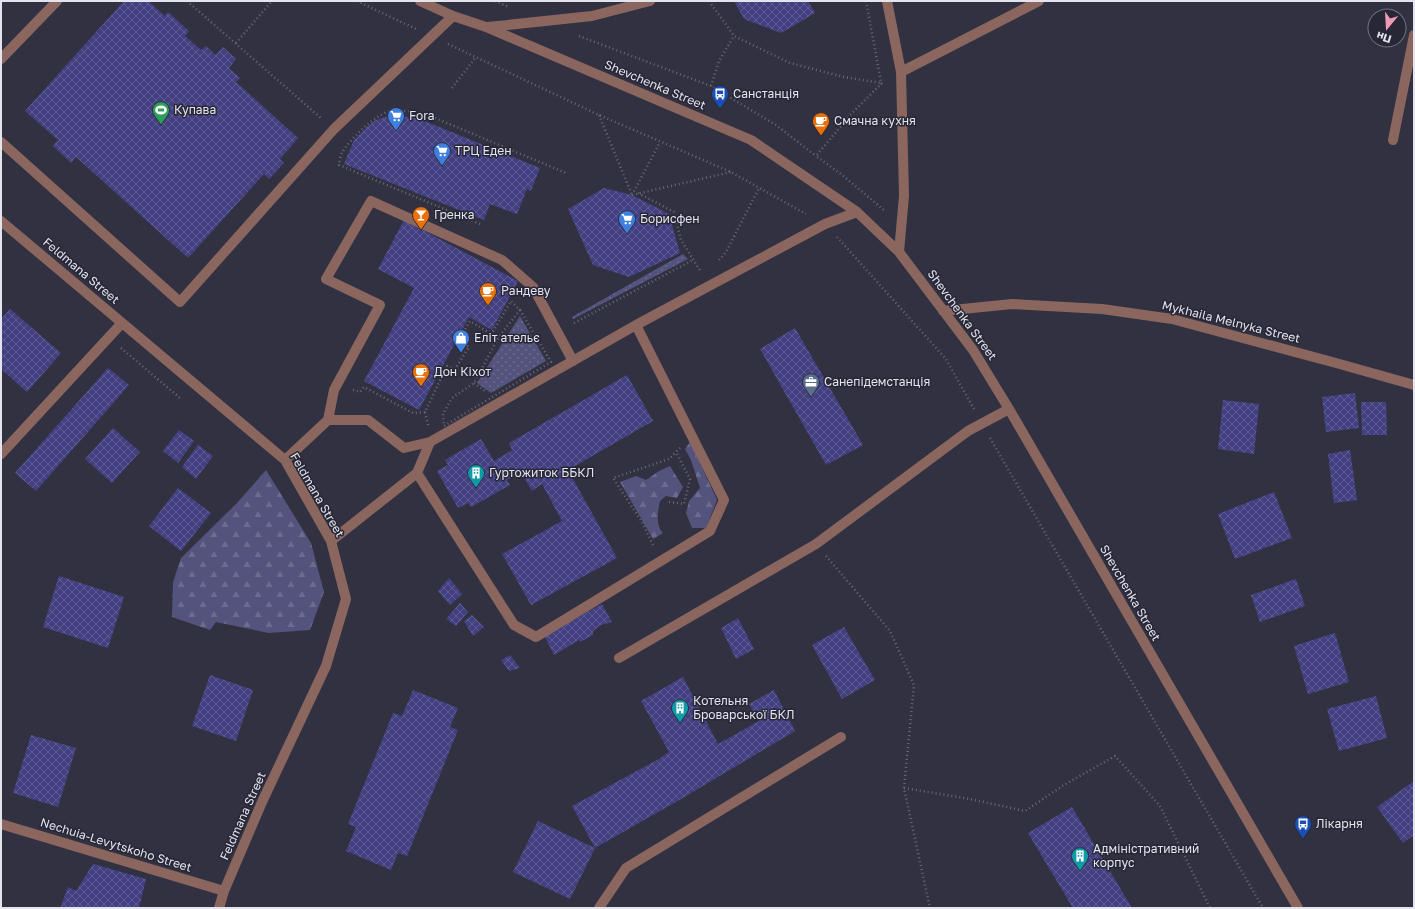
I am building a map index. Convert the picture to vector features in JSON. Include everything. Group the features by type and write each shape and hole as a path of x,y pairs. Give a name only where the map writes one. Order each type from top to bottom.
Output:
{"street":[{"path":"1,59 57,1"},
{"name":"Shevchenka Street","path":"420,1 453,16 486,27 752,140 856,212 899,252 973,350 1009,409 1298,908"},
{"path":"486,27 592,16 650,1"},
{"path":"887,1 901,72 904,196 899,252"},
{"path":"901,72 1039,1"},
{"path":"1,142 180,302 334,130 453,16"},
{"path":"1393,140 1414,36"},
{"path":"285,460 328,420 334,390 380,305 326,279 371,201 502,260 533,287 573,361"},
{"path":"328,420 368,420 404,448 430,442 636,325 825,224 856,212"},
{"name":"Feldmana Street","path":"1,221 285,460 331,541 346,599 326,666 262,802 224,891 219,908"},
{"name":"Mykhaila Melnyka Street","path":"943,311 1012,304 1102,309 1172,319 1336,362 1414,385"},
{"path":"1,454 122,323"},
{"path":"417,473 514,625 536,637 710,531 724,500 636,325"},
{"path":"620,658 816,544 968,431 1009,409"},
{"path":"331,541 417,473 430,442"},
{"path":"599,908 626,868 841,737"},
{"name":"Nechuia-Levytskoho Street","path":"1,824 224,891"}],"path":[{"path":"187,1 334,130"},
{"path":"236,43 272,1"},
{"path":"357,1 599,115 731,172 825,224 946,359 1263,908"},
{"path":"709,1 734,36 790,63 844,77 882,83"},
{"path":"866,1 883,90"},
{"path":"572,33 711,86 776,125 841,174 888,214 888,206"},
{"path":"711,86 719,61 734,36"},
{"path":"452,88 476,57"},
{"path":"816,156 851,114 882,83"},
{"path":"480,224 339,165 341,154 356,135 377,118 386,112 404,110 428,115 566,174"},
{"path":"599,115 632,195"},
{"path":"632,195 660,142"},
{"path":"632,195 731,172"},
{"path":"718,262 726,252 759,188"},
{"path":"638,193 674,212 681,240 704,277"},
{"path":"574,323 693,260"},
{"path":"491,335 511,301 520,310 551,362 444,426 442,414 452,398 474,383 498,338 520,310"},
{"path":"425,412 446,366 455,369 469,346 459,341 470,321 498,338"},
{"path":"660,561 642,522 613,478 669,459 692,436"},
{"path":"669,502 684,504 690,479 676,452"},
{"path":"816,544 890,631 914,685 904,788 930,908"},
{"path":"904,788 1025,810 1064,785 1115,756 1160,806 1210,908"}],"green space":[{"path":"683,254 688,259 573,319 572,317"},
{"path":"520,316 546,361 491,393 477,383"},
{"path":"690,442 717,500 706,528 692,528 686,513 689,501 700,488 691,460 685,449"},
{"path":"670,466 683,487 677,498 666,496 660,501 658,522 660,530 663,533 653,539 620,482 636,476 646,480 659,471"},
{"path":"266,470 311,543 324,592 310,630 269,633 216,622 210,630 172,617 173,582 181,558 237,503"}],"building":[{"name":"Купава","path":"124,1 148,1 165,16 168,12 189,31 185,36 201,50 206,46 215,55 223,47 236,59 229,68 240,78 236,82 298,138 280,159 284,163 269,179 264,174 188,258 76,157 71,163 53,146 58,140 25,111"},
{"path":"734,1 808,1 815,13 781,33 744,19"},
{"name":"ТРЦ Еден","path":"401,116 417,118 540,168 531,191 527,189 517,214 490,204 484,220 344,164 354,140 368,126 376,120 385,117"},
{"name":"Борисфен","path":"604,188 632,195 669,214 680,253 629,277 593,265 568,209"},
{"path":"404,220 518,281 492,330 469,317 419,410 364,381 414,288 378,269"},
{"path":"10,309 61,353 27,392 1,369 1,319"},
{"name":"Санепідемстанція","path":"795,328 863,445 826,465 760,349"},
{"path":"108,368 129,385 36,491 15,473"},
{"name":"Гуртожиток ББКЛ","path":"627,375 653,421 568,470 617,558 531,605 502,554 562,521 542,484 532,491 521,472 507,480 510,485 471,507 468,503 458,508 437,471 448,465 445,460 481,439 494,461 512,450 509,443"},
{"path":"1355,393 1359,428 1326,432 1322,397"},
{"path":"1223,400 1259,404 1254,454 1218,449"},
{"path":"1361,402 1386,402 1387,435 1362,435"},
{"path":"113,428 140,452 112,483 85,459"},
{"path":"179,430 194,441 178,463 163,451"},
{"path":"198,445 213,456 196,479 182,467"},
{"path":"1350,450 1357,500 1334,503 1328,454"},
{"path":"178,488 211,513 181,551 149,526"},
{"path":"1274,492 1292,538 1235,559 1218,514"},
{"path":"59,576 124,597 108,648 43,627"},
{"path":"449,578 462,594 450,605 438,591"},
{"path":"1296,579 1305,606 1260,622 1251,595"},
{"path":"460,603 468,612 456,626 446,619"},
{"path":"602,604 612,622 601,625 593,631 593,635 580,642 579,640 554,655 545,637 557,628"},
{"path":"472,615 484,627 473,636 464,621"},
{"path":"738,618 754,649 736,659 721,628"},
{"path":"844,627 875,680 842,699 812,645"},
{"path":"1335,633 1349,682 1308,694 1294,646"},
{"path":"510,655 520,668 509,671 501,660"},
{"path":"210,675 253,690 236,741 192,726"},
{"path":"683,677 718,744 759,721 749,704 774,690 795,731 595,848 572,806 659,759 669,752 641,701"},
{"path":"413,690 458,708 450,727 458,730 407,856 398,853 391,870 346,851 356,827 348,824 393,713 402,716"},
{"path":"1376,696 1387,738 1339,751 1327,709"},
{"path":"31,735 76,748 58,807 13,793"},
{"path":"1414,781 1414,835 1403,843 1377,807"},
{"name":"Адміністративний корпус","path":"1072,807 1132,908 1073,908 1028,833"},
{"path":"538,821 595,848 570,899 513,872"},
{"path":"93,864 146,879 139,908 60,908 68,887 76,891"}],"place":[{"name":"Санстанція","path":"720,109"},
{"name":"Купава","path":"161,125"},
{"name":"Fora","path":"396,131"},
{"name":"Смачна кухня","path":"821,136"},
{"name":"ТРЦ Еден","path":"442,166"},
{"name":"Гренка","path":"421,230"},
{"name":"Борисфен","path":"627,234"},
{"name":"Рандеву","path":"488,306"},
{"name":"Еліт ательє","path":"461,353"},
{"name":"Дон Кіхот","path":"421,387"},
{"name":"Санепідемстанція","path":"811,397"},
{"name":"Гуртожиток ББКЛ","path":"476,488"},
{"name":"Котельня Броварської БКЛ","path":"680,723"},
{"name":"Лікарня","path":"1303,839"},
{"name":"Адміністративний корпус","path":"1080,871"}]}
